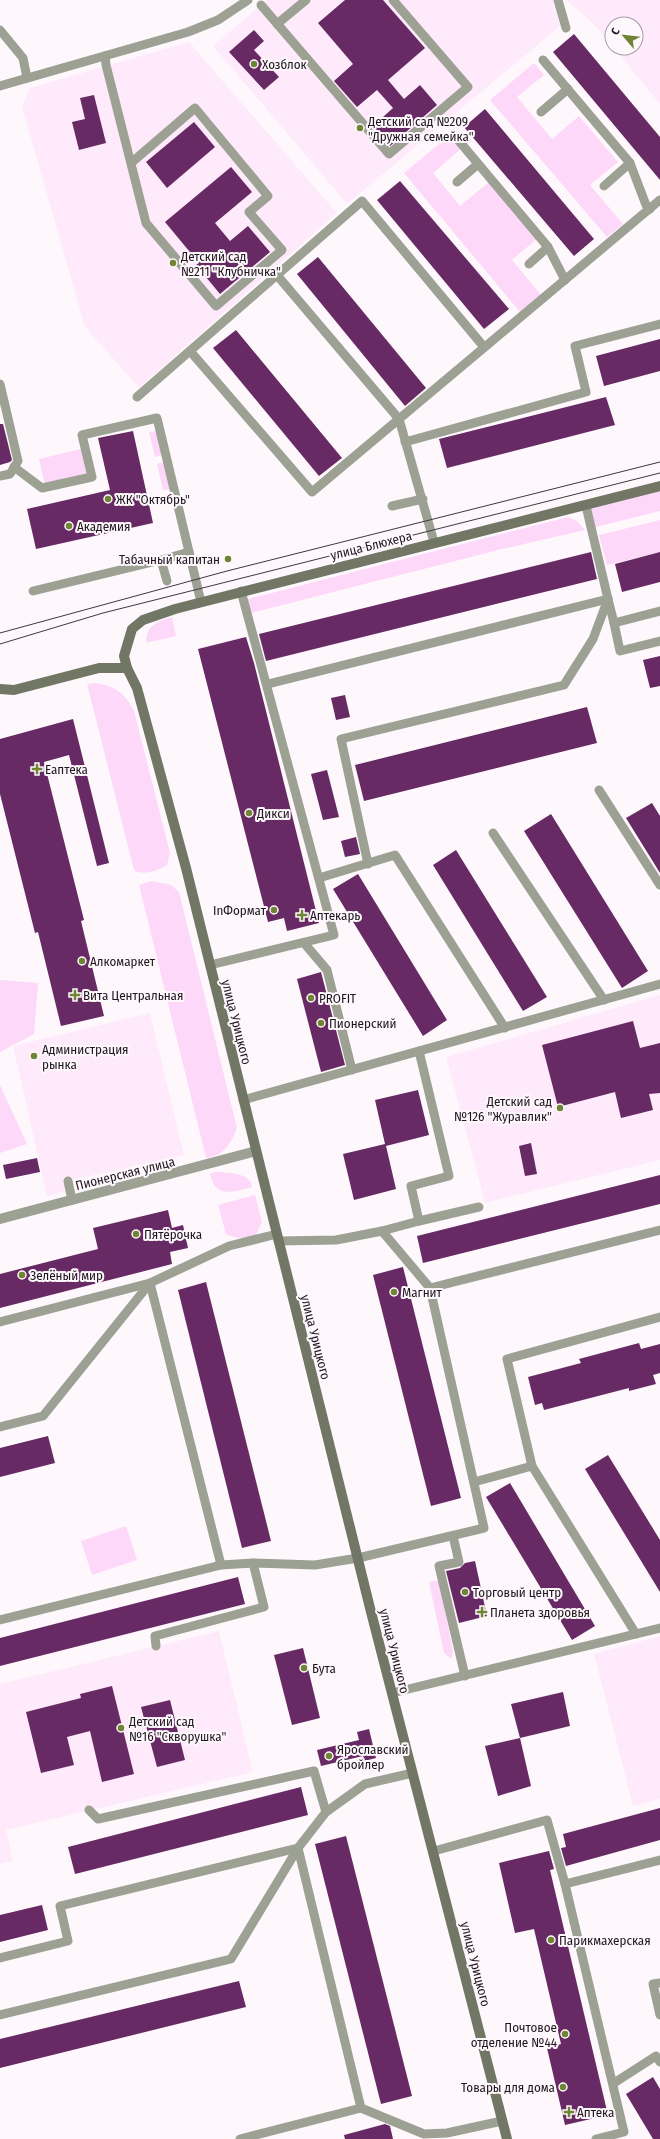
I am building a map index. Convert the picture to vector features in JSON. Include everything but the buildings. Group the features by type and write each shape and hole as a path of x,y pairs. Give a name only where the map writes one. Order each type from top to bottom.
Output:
{"street":[{"name":"улица Блюхера","path":"127,668 124,656 132,629 143,620 242,591 434,542 586,506 660,486"},
{"path":"0,689 14,690 99,668 127,668"},
{"name":"улица Урицкого","path":"127,668 139,695 210,965 392,1693 434,1851 507,2139"},
{"name":"Пионерская улица","path":"0,1219 256,1151"}],"lane":[{"path":"0,86 105,56 137,45 188,32 218,20 248,0"},
{"path":"277,24 306,0"},
{"path":"261,5 389,154 468,87 393,0"},
{"path":"558,0 566,28"},
{"path":"0,30 23,58 27,78"},
{"path":"105,56 131,163 146,223 216,306 282,250 249,212 268,196 195,108 131,163"},
{"path":"543,60 630,163 646,204 650,209"},
{"path":"541,112 568,89"},
{"path":"454,135 548,247 565,280"},
{"path":"604,186 630,163"},
{"path":"457,182 478,164"},
{"path":"190,351 312,492 660,200"},
{"path":"136,397 362,201 484,347"},
{"path":"529,264 548,247"},
{"path":"276,274 399,419 434,542"},
{"path":"405,442 586,392 575,346 660,324"},
{"path":"0,384 18,461 10,474 0,476"},
{"path":"14,467 42,488 92,477 82,435 156,418 201,602"},
{"path":"392,506 423,499"},
{"path":"586,506 620,650 660,641"},
{"path":"33,590 189,552"},
{"path":"161,560 167,581"},
{"path":"210,965 334,935 242,591"},
{"path":"268,684 608,599"},
{"path":"368,864 341,739 564,685 593,639 608,599"},
{"path":"614,623 660,611"},
{"path":"600,790 660,885"},
{"path":"493,833 604,1000"},
{"path":"319,878 395,855 505,1028"},
{"path":"304,943 327,970 352,1070"},
{"path":"243,1100 660,984"},
{"path":"419,1051 449,1176 410,1186 419,1222"},
{"path":"68,1181 72,1200"},
{"path":"0,1322 150,1283 229,1246 278,1237 336,1240 382,1231 479,1207"},
{"path":"430,1288 660,1230"},
{"path":"0,1620 220,1565 253,1563 315,1565 358,1558 484,1528 430,1288 382,1231"},
{"path":"0,1427 44,1416 150,1283"},
{"path":"150,1283 220,1565"},
{"path":"636,1634 532,1466 507,1359 660,1318"},
{"path":"474,1482 532,1466"},
{"path":"453,1536 459,1562 439,1566 465,1676"},
{"path":"156,1646 155,1636 264,1607 253,1563"},
{"path":"392,1693 660,1628"},
{"path":"89,1810 98,1819 314,1771 326,1812"},
{"path":"0,2015 231,1959 298,1848 326,1812 365,1784 413,1773"},
{"path":"434,1851 547,1820 565,1884 614,2083 624,2132 596,2139"},
{"path":"0,1958 68,1942 60,1906 298,1848"},
{"path":"298,1848 361,2108"},
{"path":"565,1884 660,1860"},
{"path":"660,1983 653,1984 660,2015"},
{"path":"614,2083 659,2057"},
{"path":"240,2139 361,2108 424,2134 447,2133 502,2121"}],"shaded area":[{"name":"Детский сад №209 \"Дружная семейка\"","path":"267,0 553,0 560,26 347,204 213,46"},
{"path":"566,0 660,0 660,104 621,56 644,56 644,16 604,16 604,36 594,24"},
{"name":"Детский сад №211 \"Клубничка\"","path":"189,42 337,213 139,388 85,327 22,107 30,88"},
{"path":"534,63 544,75 517,97 552,139 579,116 618,162 590,185 623,224 607,237 490,100"},
{"path":"450,135 462,148 433,173 460,206 489,182 538,238 512,260 541,295 520,312 404,173"},
{"path":"156,431 162,455 155,457 149,432"},
{"path":"81,449 87,475 45,485 39,459"},
{"path":"164,462 171,489 163,490 157,464"},
{"path":"660,491 660,511 592,528 587,510"},
{"path":"568,517 577,521 585,530 502,549 247,614 244,600"},
{"path":"660,520 660,552 607,565 599,535"},
{"path":"172,617 176,636 146,643 148,632 153,625"},
{"path":"95,683 114,688 119,691 127,699 134,711 170,853 167,865 155,871 143,873 135,871 133,866 87,684"},
{"path":"152,881 171,885 179,892 237,1128 226,1148 218,1155 212,1157 206,1158 139,885"},
{"path":"0,980 38,983 34,1034 0,1052"},
{"name":"Детский сад №126 \"Журавлик\"","path":"660,995 660,1160 485,1203 446,1057"},
{"path":"150,1013 184,1155 68,1181 67,1191 47,1196 13,1046"},
{"path":"0,1085 27,1144 0,1153"},
{"path":"215,1172 231,1173 243,1176 251,1182 252,1187 232,1192 220,1190 212,1182 210,1174"},
{"path":"255,1195 262,1222 256,1235 241,1238 226,1234 218,1205"},
{"path":"126,1526 137,1560 92,1575 81,1541"},
{"path":"439,1580 453,1651 451,1659 444,1653 429,1582"},
{"name":"Детский сад №16 \"Скворушка\"","path":"219,1631 253,1772 6,1830 13,1861 0,1864 0,1684"},
{"path":"660,1636 660,1799 633,1806 594,1654"}],"tram line":[{"path":"0,633 227,571 660,462"},
{"path":"0,644 103,613 660,473"}],"place":[{"name":"Хозблок","path":"254,64"},
{"name":"Детский сад №209 \"Дружная семейка\"","path":"360,128"},
{"name":"Детский сад №211 \"Клубничка\"","path":"173,263"},
{"name":"ЖК \"Октябрь\"","path":"108,499"},
{"name":"Академия","path":"69,526"},
{"name":"Табачный капитан","path":"228,559"},
{"name":"Еаптека","path":"37,769"},
{"name":"Дикси","path":"249,813"},
{"name":"InФормат","path":"274,910"},
{"name":"Аптекарь","path":"302,915"},
{"name":"Алкомаркет","path":"82,961"},
{"name":"Вита Центральная","path":"75,995"},
{"name":"PROFIT","path":"311,998"},
{"name":"Пионерский","path":"321,1023"},
{"name":"Администрация рынка","path":"34,1056"},
{"name":"Детский сад №126 \"Журавлик\"","path":"560,1108"},
{"name":"Пятёрочка","path":"136,1234"},
{"name":"Зелёный мир","path":"22,1275"},
{"name":"Магнит","path":"394,1292"},
{"name":"Торговый центр","path":"465,1592"},
{"name":"Планета здоровья","path":"482,1612"},
{"name":"Бута","path":"304,1668"},
{"name":"Детский сад №16 \"Скворушка\"","path":"121,1728"},
{"name":"Ярославский бройлер","path":"329,1756"},
{"name":"Парикмахерская","path":"551,1940"},
{"name":"Почтовое отделение №44","path":"565,2034"},
{"name":"Товары для дома","path":"563,2087"},
{"name":"Аптека","path":"569,2112"}]}
